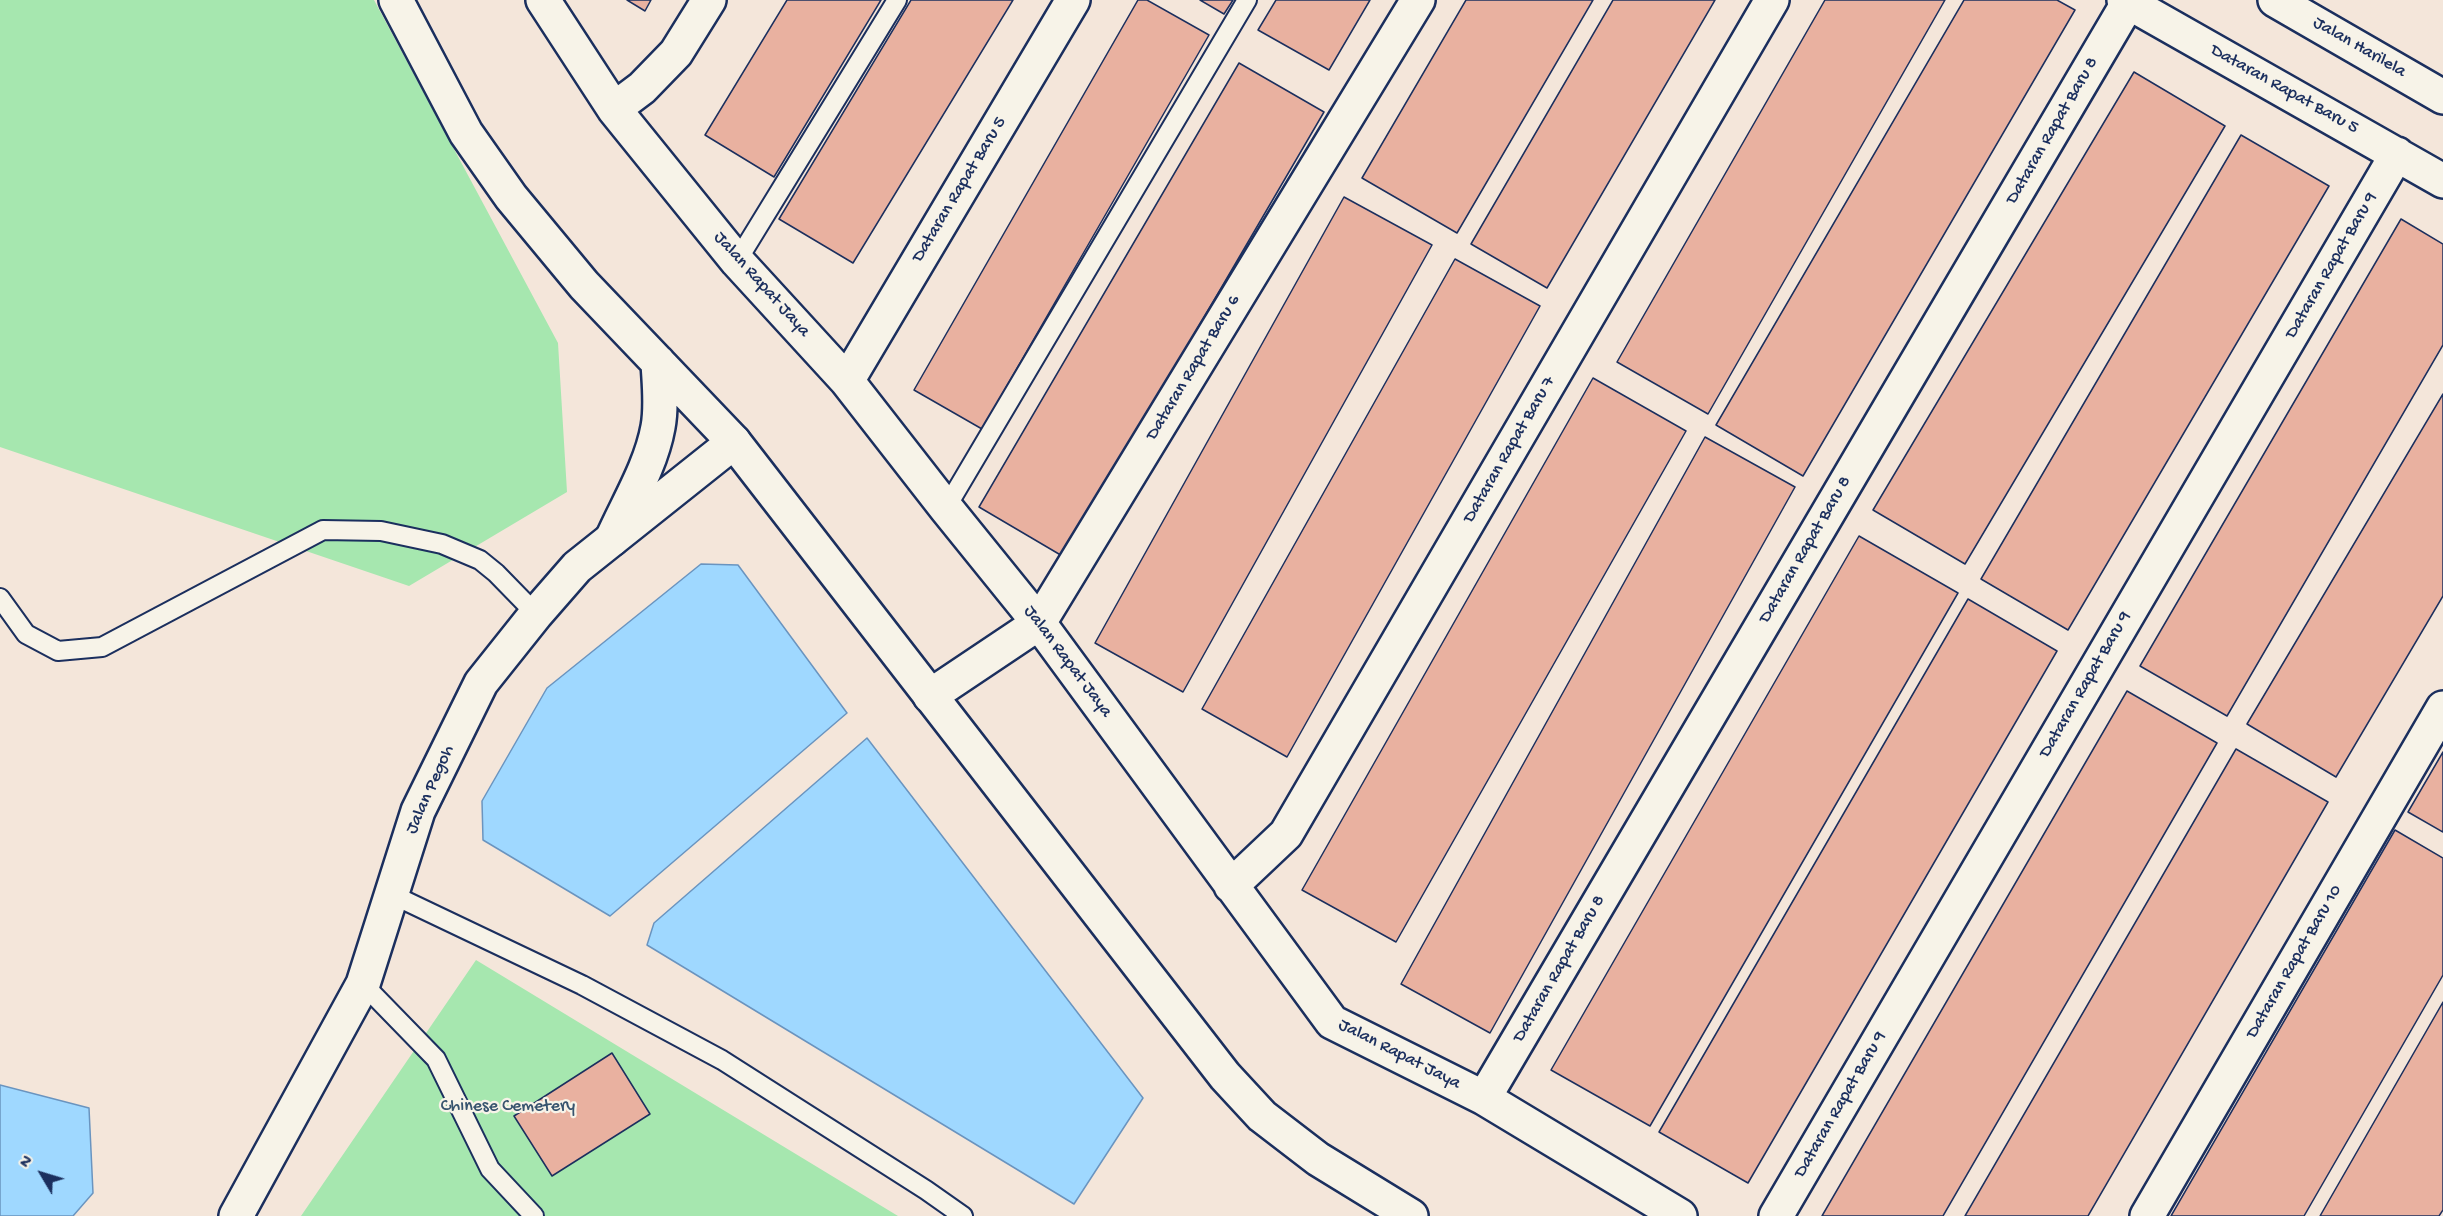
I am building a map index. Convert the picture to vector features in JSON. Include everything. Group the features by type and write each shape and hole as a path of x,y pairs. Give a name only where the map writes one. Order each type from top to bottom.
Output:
{"street":[{"path":"396,0 466,133 511,196 584,285 734,442 1225,1076 1262,1116 1318,1159 1411,1216"},
{"name":"Jalan Rapat Jaya","path":"543,0 614,109 737,261 848,381 945,508 1039,623 1332,1022 1484,1098 1680,1216"},
{"path":"614,109 642,88 676,53 710,0"},
{"name":"Dataran Rapat Baru 5","path":"848,381 1073,0"},
{"name":"Dataran Rapat Baru 6","path":"930,696 1039,623 1418,0"},
{"name":"Dataran Rapat Baru 7","path":"1231,886 1286,834 1772,0"},
{"name":"Jalan Harilela","path":"2274,0 2443,97"},
{"name":"Dataran Rapat Baru 5","path":"2126,1 2443,181"},
{"name":"Dataran Rapat Baru 8","path":"1484,1098 2126,1"},
{"name":"Dataran Rapat Baru 9","path":"1776,1216 2397,154"},
{"path":"612,539 651,454 660,408 658,362"},
{"name":"Jalan Pegoh","path":"236,1216 363,984 418,811 481,683 577,567 734,442"},
{"name":"Dataran Rapat Baru 10","path":"2147,1216 2443,708"}],"lane":[{"path":"737,261 897,0"},
{"path":"945,508 1247,0"},
{"path":"0,598 26,634 58,651 102,647 323,530 381,531 442,544 480,560 536,614"},
{"path":"391,894 582,985 722,1060 963,1216"},
{"path":"363,984 436,1059 490,1169 534,1216"}],"green space":[{"path":"0,0 374,0 558,343 567,492 409,586 0,447"},
{"name":"Chinese Cemetery","path":"476,960 898,1216 301,1216"}],"water":[{"path":"701,564 738,565 847,713 610,916 483,840 482,801 547,688"},
{"path":"867,738 1143,1098 1074,1204 647,945 654,923"},
{"path":"0,1085 89,1108 93,1193 73,1216 0,1216"}],"building":[{"path":"627,0 651,0 645,11"},
{"path":"787,0 881,0 774,177 705,135"},
{"path":"911,0 1013,0 853,263 779,219"},
{"path":"1138,0 1147,0 1209,35 982,429 914,390"},
{"path":"1200,0 1233,0 1224,14"},
{"path":"1276,0 1370,0 1329,70 1258,30"},
{"path":"1466,0 1593,0 1457,233 1362,178"},
{"path":"1613,0 1715,0 1547,288 1471,244"},
{"path":"1825,0 1945,0 1708,414 1617,362"},
{"path":"1964,0 2057,0 2075,10 1803,476 1716,425"},
{"path":"1239,63 1324,112 1064,557 979,507"},
{"path":"2134,72 2225,126 1965,564 1873,510"},
{"path":"2241,135 2329,186 2068,630 1981,579"},
{"path":"1344,197 1432,245 1183,692 1095,643"},
{"path":"2401,219 2443,244 2443,345 2227,716 2140,666"},
{"path":"1455,259 1540,306 1287,757 1202,709"},
{"path":"1593,378 1686,431 1396,942 1302,890"},
{"path":"2443,394 2443,596 2336,777 2247,724"},
{"path":"1705,437 1795,487 1490,1033 1401,984"},
{"path":"1859,536 1958,593 1650,1126 1551,1070"},
{"path":"1968,599 2057,651 1748,1183 1659,1132"},
{"path":"2127,691 2217,743 1943,1216 1822,1216"},
{"path":"2236,749 2328,802 2088,1216 1965,1216"},
{"path":"2443,752 2443,832 2408,812"},
{"path":"2395,830 2443,858 2443,975 2304,1216 2171,1216"},
{"path":"2443,1002 2443,1210 2439,1216 2320,1216"},
{"path":"612,1053 650,1114 552,1176 514,1116"}]}
